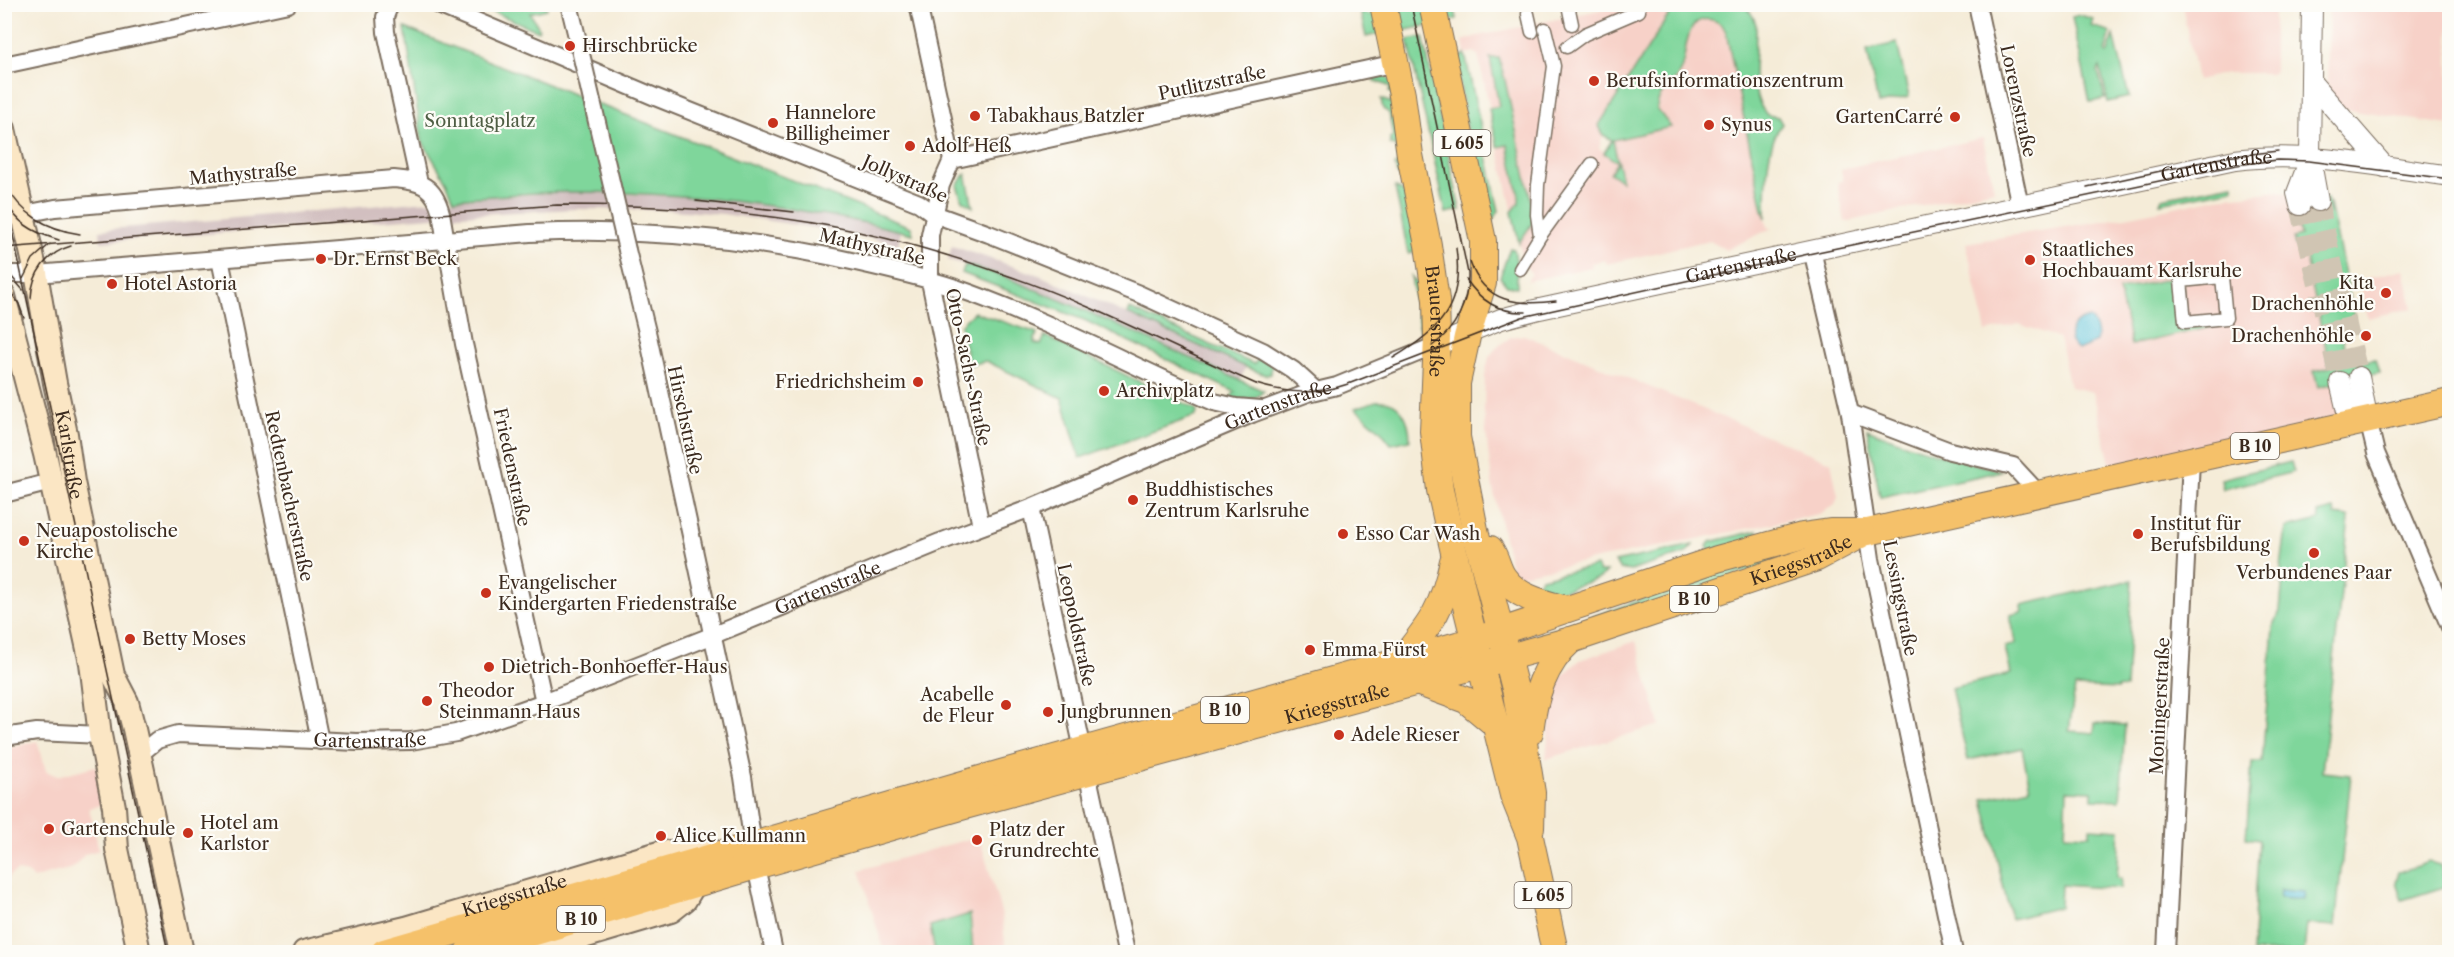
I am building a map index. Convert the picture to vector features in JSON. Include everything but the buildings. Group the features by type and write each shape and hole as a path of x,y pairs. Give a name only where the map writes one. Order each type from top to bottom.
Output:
{"main road":[{"name":"Brauerstraße","path":"1383,4 1396,63 1436,300 1437,345 1433,431 1435,459 1444,512 1478,652"},
{"name":"Brauerstraße","path":"1432,4 1483,242 1483,283 1468,332 1457,383 1456,426 1461,468 1500,633"},
{"name":"Karlstraße","path":"4,129 14,215 36,274 73,482 113,675 127,702 140,754 182,952"},
{"name":"Karlstraße","path":"4,296 51,482 91,663 99,735 114,807 117,849 139,952"},
{"name":"B 10","path":"1868,531 2450,402"},
{"path":"1475,530 1495,556 1499,569 1513,588 1533,599 1566,609"},
{"name":"Kriegsstraße","path":"754,856 795,832 1417,682 1478,652 1500,633 1676,572 1802,536 1830,532 1868,531"},
{"name":"Kriegsstraße","path":"304,952 406,928 662,852 728,863 1085,761 1401,661 1478,652 1508,658 1571,640 1817,558 1868,531"},
{"path":"1401,661 1436,616 1446,592 1454,555"},
{"name":"L 605","path":"1500,633 1508,658 1533,793 1530,837"},
{"path":"1527,754 1532,716 1539,688 1548,667 1560,650 1571,640"},
{"name":"L 605","path":"1478,652 1513,795 1530,837 1555,952"},
{"path":"1417,682 1466,700 1496,724"},
{"name":"B 10","path":"468,952 694,885 728,863"},
{"name":"B 10","path":"384,952 728,863"},
{"path":"533,952 671,911 685,900 694,885"}],"street":[{"path":"4,65 288,4"},
{"path":"390,4 385,17 386,32 419,183 434,195 441,213 446,240"},
{"name":"Jollystraße","path":"436,4 655,97 919,203 934,214 1138,294 1263,351 1293,370 1315,390"},
{"name":"Hirschstraße","path":"570,4 648,336 743,777 754,856 774,952"},
{"path":"918,4 952,160 934,214"},
{"name":"Lorenzstraße","path":"1977,4 2020,206"},
{"path":"2309,203 2313,4"},
{"path":"1568,5 1572,24"},
{"path":"1568,47 1585,34 1639,11"},
{"path":"1528,14 1554,66 1538,185 1537,215 1540,236"},
{"name":"Putlitzstraße","path":"952,160 1396,63"},
{"path":"2311,82 2385,167"},
{"name":"Gartenstraße","path":"140,754 157,740 178,734 320,741 411,741 440,736 474,726 544,702 1031,508 1218,428 1315,390 1336,386 1501,319 1535,310 2235,160 2277,156 2310,157 2450,176"},
{"path":"1521,269 1540,236 1592,164"},
{"name":"Mathystraße","path":"14,215 394,179 419,183"},
{"name":"Otto-Sachs-Straße","path":"934,214 929,251 930,281 981,526"},
{"name":"Mathystraße","path":"4,274 36,274 568,231 646,231 695,235 809,252 873,265 954,288 1030,316 1214,402 1264,410"},
{"name":"Friedenstraße","path":"446,240 464,344 544,702"},
{"name":"Lessingstraße","path":"1812,250 1850,413 1871,560 1954,952"},
{"name":"Redtenbacherstraße","path":"220,259 320,741"},
{"path":"2222,277 2226,318 2185,322 2181,281 2222,277"},
{"path":"2359,377 2359,422"},
{"path":"2340,382 2376,453 2450,627"},
{"path":"1850,413 1950,451 2013,466 2039,494"},
{"name":"Moningerstraße","path":"2166,952 2191,461"},
{"path":"4,494 51,482"},
{"name":"Leopoldstraße","path":"1031,508 1126,952"},
{"path":"4,737 37,732 99,735"}],"shaded area":[{"path":"1622,5 1695,5 1672,10 1599,125 1603,135 1599,148 1617,162 1613,140 1670,127 1657,109 1657,102 1682,67 1690,30 1694,24 1702,20 1710,19 1720,22 1726,32 1763,210 1768,228 1772,228 1726,250 1710,240 1607,264 1605,260 1591,263 1592,267 1527,281 1532,274 1524,264 1478,55 1474,52 1465,54 1463,41"},
{"path":"2182,5 2274,5 2274,73 2227,73 2197,80"},
{"path":"2329,5 2449,5 2449,125 2327,107"},
{"path":"1983,138 1994,190 1845,222 1837,182 1843,181 1841,169"},
{"path":"2280,191 2307,199 2358,420 2113,476 2093,392 2070,387 2059,338 2019,324 1986,332 1966,243 2121,218 2218,198"},
{"path":"571,192 691,197 771,206 831,215 901,231 898,244 829,230 723,214 671,210 577,209 459,215 101,242 100,230 416,202"},
{"path":"952,246 1039,275 1246,367 1240,380 1000,275 948,260"},
{"name":"Kita Drachenhöhle","path":"2404,269 2413,308 2368,318 2360,280"},
{"path":"1524,335 1831,462 1838,496 1835,505 1819,514 1513,576 1493,489 1484,412 1485,375 1489,357 1497,347 1511,337"},
{"path":"1636,641 1660,725 1546,759 1552,699 1561,677 1580,660"},
{"name":"Gartenschule","path":"37,741 46,771 57,776 96,766 105,804 89,808 99,850 85,854 73,868 33,879 28,873 17,871 10,875 5,886 5,749"},
{"path":"979,836 1002,915 1006,952 884,952 860,870"}],"green space":[{"path":"1695,4 1746,5 1755,21 1754,72 1757,95 1767,115 1778,117 1782,124 1776,133 1769,156 1766,218 1726,32 1715,21 1705,19 1692,28 1687,39 1679,74 1659,98 1657,109 1671,127 1613,140 1622,181 1610,173 1617,162 1604,153 1612,140 1603,135 1599,125 1672,10"},
{"path":"477,5 546,5 547,9 530,13 539,28 538,31"},
{"path":"1373,5 1382,33 1366,37 1360,11 1371,16"},
{"path":"1392,5 1425,5 1430,25 1397,32"},
{"path":"1447,5 1454,5 1457,19 1443,22 1442,13"},
{"path":"2080,15 2093,19 2091,26 2109,31 2105,52 2107,54 2114,35 2129,97 2108,102 2100,67 2098,71 2105,99 2090,102 2072,17"},
{"name":"Sonntagplatz","path":"405,28 911,227 913,234 787,208 701,198 558,192 454,199 422,141"},
{"path":"1423,37 1460,210 1446,213 1408,40"},
{"path":"1897,43 1909,97 1878,104 1867,50"},
{"path":"1465,54 1499,211 1489,225 1470,142 1476,140 1474,135 1468,136 1456,60"},
{"path":"1490,58 1499,58 1535,219 1519,243 1512,212 1519,203 1519,196 1508,145 1498,147 1489,109 1499,106"},
{"path":"1382,74 1393,82 1406,181 1397,174 1395,165 1399,163 1396,146 1390,145 1390,138 1393,136 1389,113 1383,109 1381,99 1391,103 1393,94 1389,92 1391,87 1375,81 1374,77"},
{"path":"966,174 973,207 962,200 957,185"},
{"path":"2233,184 2233,189 2160,203 2162,198"},
{"path":"1395,187 1409,195 1422,250 1408,253"},
{"path":"2327,199 2354,316 2353,321 2340,324 2347,356 2359,354 2361,362 2375,359 2379,373 2318,387 2314,371 2330,367 2303,245 2295,246 2293,238 2300,236 2294,206"},
{"path":"1510,248 1514,249 1517,265 1517,287 1507,286 1500,277"},
{"path":"965,265 1000,275 1079,308 1264,391 1244,400 1229,399 1235,392 1084,320 962,273"},
{"path":"2213,269 2215,278 2182,281 2185,321 2224,318 2225,324 2131,345 2119,290"},
{"path":"1411,276 1422,288 1426,326 1420,332"},
{"path":"1130,309 1254,364 1261,356 1272,363 1271,374 1265,375 1128,314"},
{"name":"Archivplatz","path":"974,312 1037,333 1034,343 1041,345 1045,336 1194,408 1197,412 1196,416 1080,458 1062,398 986,361 969,365 960,325"},
{"path":"1376,401 1384,401 1397,406 1406,418 1410,440 1391,444 1380,430 1355,408"},
{"path":"1867,429 1934,453 2003,471 1880,497"},
{"path":"2291,462 2294,472 2223,489 2221,479"},
{"path":"2334,509 2335,515 2349,517 2322,772 2351,775 2335,926 2307,924 2304,952 2252,952 2259,840 2246,838 2252,762 2262,762 2273,628 2280,611 2283,577 2280,576 2286,528 2319,520 2318,513"},
{"path":"1757,531 1759,539 1711,553 1707,546 1710,542"},
{"path":"1813,543 1817,548 1533,643 1532,638 1741,564"},
{"path":"1693,545 1686,553 1630,571 1620,569 1615,562"},
{"path":"1596,566 1599,572 1606,572 1600,578 1555,593 1532,592 1541,578"},
{"path":"2132,580 2126,688 2075,687 2069,731 2094,733 2095,723 2125,725 2120,800 2092,799 2092,791 2067,790 2065,834 2090,835 2090,828 2120,830 2117,878 2121,879 2120,889 2061,885 2060,907 2011,919 1983,799 2030,788 2022,748 1968,760 1951,688 2011,674 2005,647 2016,644 2010,615 2022,612 2021,605"},
{"path":"2429,862 2440,865 2447,886 2402,900 2396,883 2399,872"},
{"path":"970,914 973,952 935,952 930,926"}],"water":[{"path":"2089,318 2096,329 2096,342 2078,350 2070,340 2071,331 2077,323"},
{"path":"2280,890 2305,892 2304,900 2279,898"}],"tunnel":[{"path":"2318,201 2359,377"},
{"path":"2300,205 2340,382"}],"tram line":[{"path":"1411,4 1468,273 1466,294 1459,314 1448,332 1432,346"},
{"path":"2087,187 2225,157 2278,151"},
{"path":"4,248 557,205 633,206 747,214 859,232 968,262 1067,298 1256,384 1279,390 1302,392 1325,390 1348,384 1522,317 1813,253 2236,165 2277,160 2309,161 2450,179"},
{"path":"4,183 18,203 36,218 45,224 80,234"},
{"path":"4,194 168,952"},
{"path":"696,201 794,212"},
{"path":"10,209 20,221 32,229 59,240"},
{"path":"23,279 33,259 50,244"},
{"path":"31,298 34,280 42,265 62,249 71,246"},
{"path":"1393,358 1424,337 1446,314 1456,285 1458,268 1456,248"},
{"path":"1470,262 1476,276 1484,286 1504,299 1529,303 1556,301"},
{"path":"4,268 23,290"},
{"path":"1466,279 1478,294 1499,308 1526,312"},
{"path":"4,283 19,304 24,318"}],"place":[{"name":"Hirschbrücke","path":"570,46"},
{"name":"Berufsinformationszentrum","path":"1594,81"},
{"name":"Tabakhaus Batzler","path":"975,116"},
{"name":"GartenCarré","path":"1955,117"},
{"name":"Hannelore Billigheimer","path":"773,123"},
{"name":"Synus","path":"1709,125"},
{"name":"Adolf Heß","path":"910,146"},
{"name":"Dr. Ernst Beck","path":"321,259"},
{"name":"Staatliches Hochbauamt Karlsruhe","path":"2030,260"},
{"name":"Hotel Astoria","path":"112,284"},
{"name":"Kita Drachenhöhle","path":"2386,293"},
{"name":"Drachenhöhle","path":"2366,336"},
{"name":"Friedrichsheim","path":"918,382"},
{"name":"Archivplatz","path":"1104,391"},
{"name":"Buddhistisches Zentrum Karlsruhe","path":"1133,500"},
{"name":"Esso Car Wash","path":"1343,534"},
{"name":"Institut für Berufsbildung","path":"2138,534"},
{"name":"Neuapostolische Kirche","path":"24,541"},
{"name":"Verbundenes Paar","path":"2314,553"},
{"name":"Evangelischer Kindergarten Friedenstraße","path":"486,593"},
{"name":"Betty Moses","path":"130,639"},
{"name":"Emma Fürst","path":"1310,650"},
{"name":"Dietrich-Bonhoeffer-Haus","path":"489,667"},
{"name":"Theodor Steinmann Haus","path":"427,701"},
{"name":"Acabelle de Fleur","path":"1006,705"},
{"name":"Jungbrunnen","path":"1048,712"},
{"name":"Adele Rieser","path":"1339,735"},
{"name":"Gartenschule","path":"49,829"},
{"name":"Hotel am Karlstor","path":"188,833"},
{"name":"Alice Kullmann","path":"661,836"},
{"name":"Platz der Grundrechte","path":"977,840"}]}
